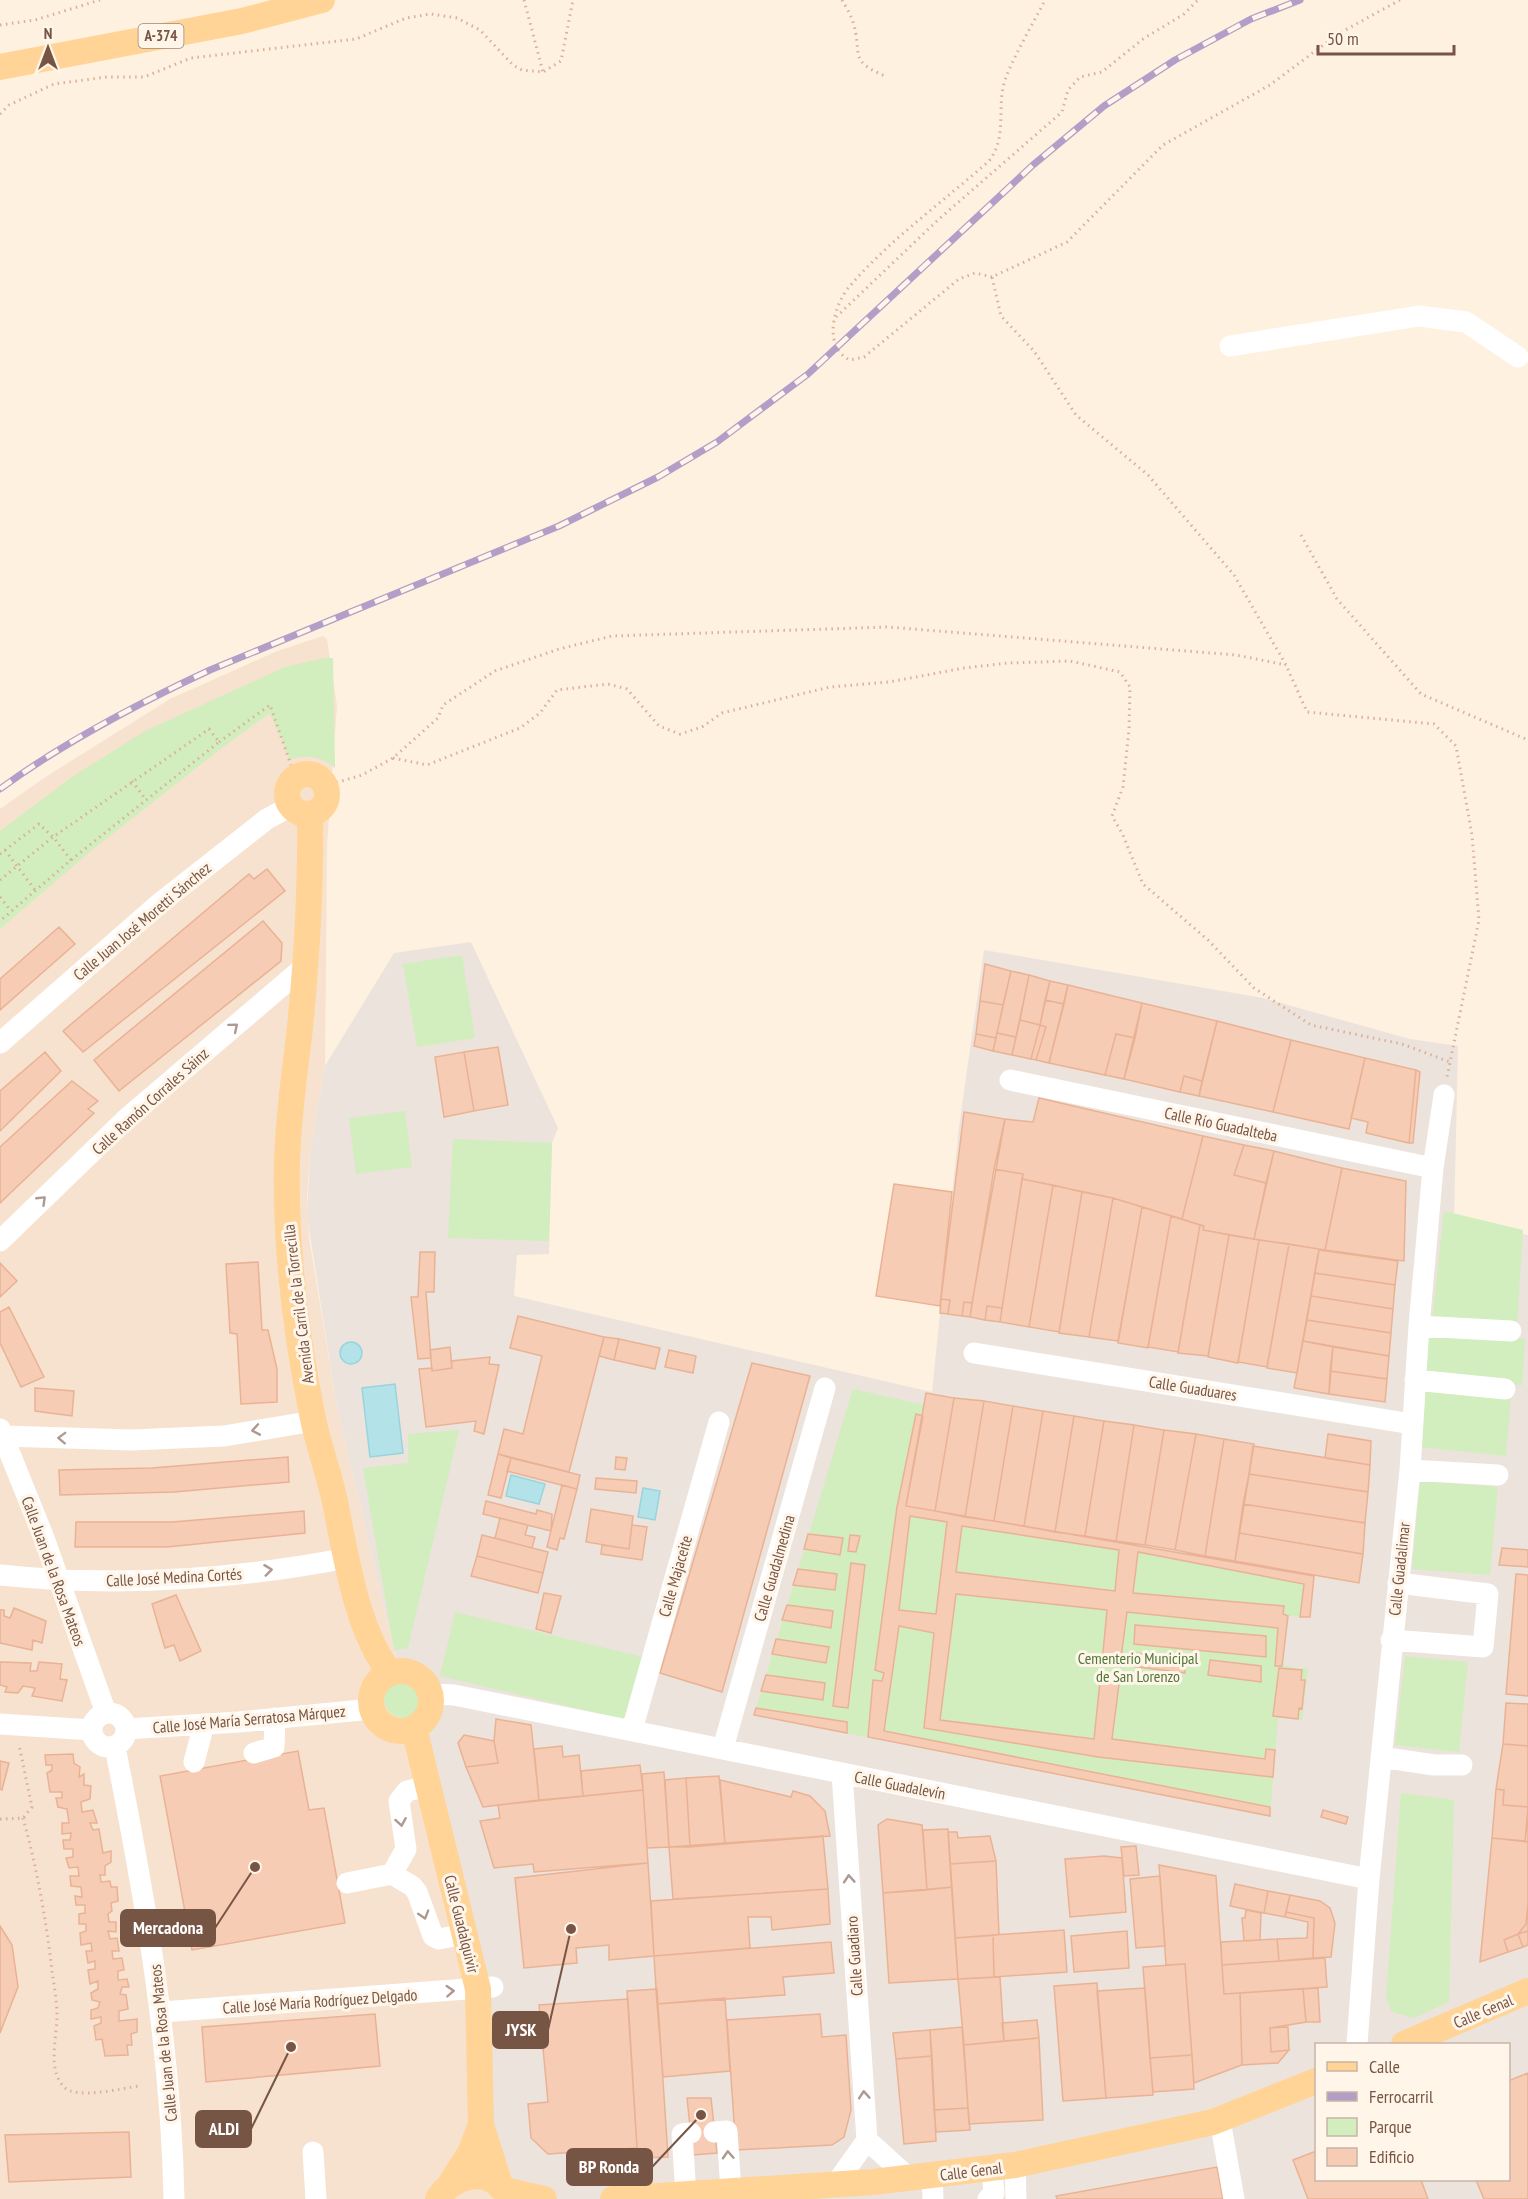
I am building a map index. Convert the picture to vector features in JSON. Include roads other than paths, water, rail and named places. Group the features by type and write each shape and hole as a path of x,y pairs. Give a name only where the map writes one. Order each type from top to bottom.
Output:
{"main road":[{"name":"A-374","path":"0,67 242,21 322,0"},
{"path":"312,775 325,786 327,793 324,806 300,810 287,792 295,778 312,775"},
{"name":"Avenida Carril de la Torrecilla","path":"300,810 311,898 291,1090 287,1162 288,1227 294,1295 314,1421 347,1558 372,1643 390,1673"},
{"path":"408,1672 421,1678 430,1694 431,1706 427,1716 414,1728 402,1731 385,1726 372,1709 371,1699 376,1684 390,1673 408,1672"},
{"name":"Calle Guadalquivir","path":"414,1728 465,1935 486,1988 481,2125 470,2153 440,2193"},
{"name":"Calle Genal","path":"1406,2043 1528,1991"},
{"name":"Calle Genal","path":"613,2199 925,2184 1220,2120 1315,2082"},
{"name":"Calle Guadalquivir","path":"481,2125 504,2192"},
{"path":"440,2193 470,2176 489,2179 504,2192 544,2199"}],"street":[{"path":"1230,346 1419,316 1466,322 1518,357"},
{"name":"Calle Juan José Moretti Sánchez","path":"0,1043 160,903 267,819 300,810"},
{"name":"Calle Ramón Corrales Sáinz","path":"0,1241 126,1119 304,967"},
{"name":"Calle Río Guadalteba","path":"1010,1080 1433,1168"},
{"name":"Calle Guadalimar","path":"1357,2043 1369,1879 1410,1470 1419,1326 1433,1168 1444,1095"},
{"path":"1419,1326 1511,1331"},
{"name":"Calle Guaduares","path":"974,1353 1412,1424"},
{"path":"1415,1380 1505,1389"},
{"name":"Calle Guadalmedina","path":"723,1748 825,1388"},
{"path":"2,1432 132,1440 224,1436 314,1421"},
{"name":"Calle Majaceite","path":"632,1730 718,1422"},
{"name":"Calle Juan de la Rosa Mateos","path":"2,1432 60,1579 106,1713"},
{"path":"1410,1470 1498,1475"},
{"name":"Calle José Medina Cortés","path":"0,1575 60,1579 203,1578 347,1558"},
{"path":"1392,1640 1482,1647 1484,1636 1488,1594 1398,1583"},
{"name":"Calle Guadalevín","path":"430,1694 454,1695 632,1730 1369,1879"},
{"name":"Calle José María Serratosa Márquez","path":"126,1729 372,1709"},
{"path":"106,1713 120,1717 126,1729 122,1742 115,1747 97,1743 92,1730 96,1719 106,1713"},
{"path":"254,1753 274,1747 275,1718"},
{"path":"0,1724 92,1730"},
{"path":"194,1762 204,1724"},
{"name":"Calle Juan de la Rosa Mateos","path":"115,1747 162,2012 172,2124 174,2199"},
{"path":"1381,1757 1434,1765 1462,1765"},
{"name":"Calle Guadiaro","path":"842,1773 867,2140"},
{"path":"392,1874 406,1849 399,1801 407,1791 429,1786"},
{"path":"347,1883 392,1874 412,1886 417,1892 433,1936 439,1939 465,1935"},
{"name":"Calle José María Rodríguez Delgado","path":"162,2012 486,1988"},
{"path":"1220,2120 1234,2199"},
{"path":"714,2132 727,2131 746,2193"},
{"path":"686,2195 682,2134 691,2133"},
{"path":"822,2190 867,2140 925,2184"},
{"path":"313,2152 316,2199"},
{"path":"988,2199 994,2193 1001,2167"},
{"path":"999,2199 1001,2167"},
{"path":"1001,2167 1016,2199"}],"water":[{"path":"347,1342 355,1342 362,1349 362,1357 355,1364 347,1364 340,1357 340,1349"},
{"path":"395,1384 403,1453 370,1457 362,1388"},
{"path":"511,1475 545,1484 539,1504 506,1496"},
{"path":"643,1488 660,1491 655,1520 638,1517"}],"railway":[{"path":"0,789 75,740 183,683 559,526 658,477 717,442 808,374 1033,165 1104,106 1175,60 1251,19 1300,0"}],"place":[{"name":"Mercadona","path":"255,1867"},
{"name":"JYSK","path":"571,1929"},
{"name":"ALDI","path":"291,2047"},
{"name":"BP Ronda","path":"701,2115"}],"park label":[{"name":"Cementerio Municipal de San Lorenzo","path":"1138,1667"}]}
